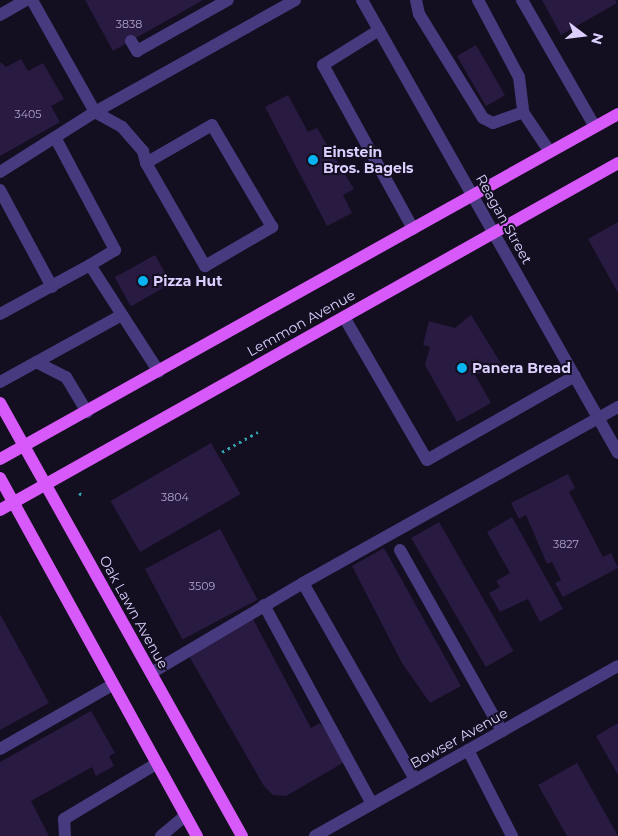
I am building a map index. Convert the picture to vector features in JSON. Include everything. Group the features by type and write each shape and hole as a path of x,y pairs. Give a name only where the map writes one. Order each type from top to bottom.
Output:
{"main road":[{"name":"Lemmon Avenue","path":"0,459 25,447 618,114"},
{"name":"Lemmon Avenue","path":"0,510 618,163"},
{"name":"Oak Lawn Avenue","path":"0,403 242,836"},
{"path":"0,478 112,685 197,836"}],"street":[{"path":"0,15 26,0"},
{"path":"32,0 95,112 122,127 143,151 146,164 206,266 272,228 212,124 146,164"},
{"path":"132,41 137,51 192,13 228,0"},
{"path":"0,172 56,139 95,112 296,0"},
{"path":"416,0 419,14 483,118 493,123 523,112"},
{"path":"478,0 519,77 523,112 550,152"},
{"path":"522,0 595,127"},
{"name":"Reagan Street","path":"368,2 379,30 474,195 618,453"},
{"path":"379,30 323,66 413,229"},
{"path":"0,314 52,287 115,250 56,139"},
{"path":"0,190 52,287"},
{"path":"90,265 159,372"},
{"path":"0,382 122,315"},
{"path":"344,317 427,460 575,376"},
{"path":"36,362 66,377 87,412"},
{"path":"151,673 264,605 618,407"},
{"path":"400,550 502,731"},
{"path":"303,583 415,779"},
{"path":"264,605 372,804"},
{"name":"Bowser Avenue","path":"315,836 618,666"},
{"path":"0,749 112,685"},
{"path":"468,750 512,836"},
{"path":"65,836 64,819 156,764"},
{"path":"160,836 185,816"}],"path":[{"path":"222,452 258,432"},
{"path":"79,493 84,496"}],"building":[{"path":"85,0 203,0 113,51"},
{"path":"542,0 615,0 617,3 561,35"},
{"path":"476,45 505,95 486,106 457,56"},
{"path":"21,59 28,71 43,63 64,99 51,106 60,122 0,156 0,62 6,67"},
{"name":"Einstein Bros. Bagels","path":"288,95 308,132 317,128 354,189 343,195 352,213 327,226 265,107"},
{"path":"618,222 618,293 588,239"},
{"name":"Pizza Hut","path":"155,255 171,284 131,306 115,277"},
{"name":"Panera Bread","path":"471,315 502,365 475,375 491,403 457,422 425,365 430,347 423,345 429,321 455,328"},
{"path":"211,443 240,494 140,552 111,501"},
{"path":"568,474 575,488 569,492 603,557 611,553 618,568 563,597 555,583 561,580 552,562 547,564 526,515 519,519 511,503"},
{"path":"512,517 563,609 540,622 528,599 500,612 489,593 500,587 496,581 510,573 487,532"},
{"path":"439,522 514,651 486,667 411,538"},
{"path":"220,529 258,600 183,640 145,569"},
{"path":"384,548 461,686 430,703 402,663 352,566"},
{"path":"0,614 49,703 0,730"},
{"path":"253,619 311,728 320,723 348,760 286,796 273,795 264,786 189,656"},
{"path":"91,711 115,753 109,756 114,766 96,776 92,767 31,801 49,836 0,836 0,762"},
{"path":"618,723 618,775 596,736"},
{"path":"577,763 618,836 567,836 538,785"}],"place":[{"name":"Einstein Bros. Bagels","path":"313,160"},
{"name":"Pizza Hut","path":"143,281"},
{"name":"Panera Bread","path":"462,368"}]}
